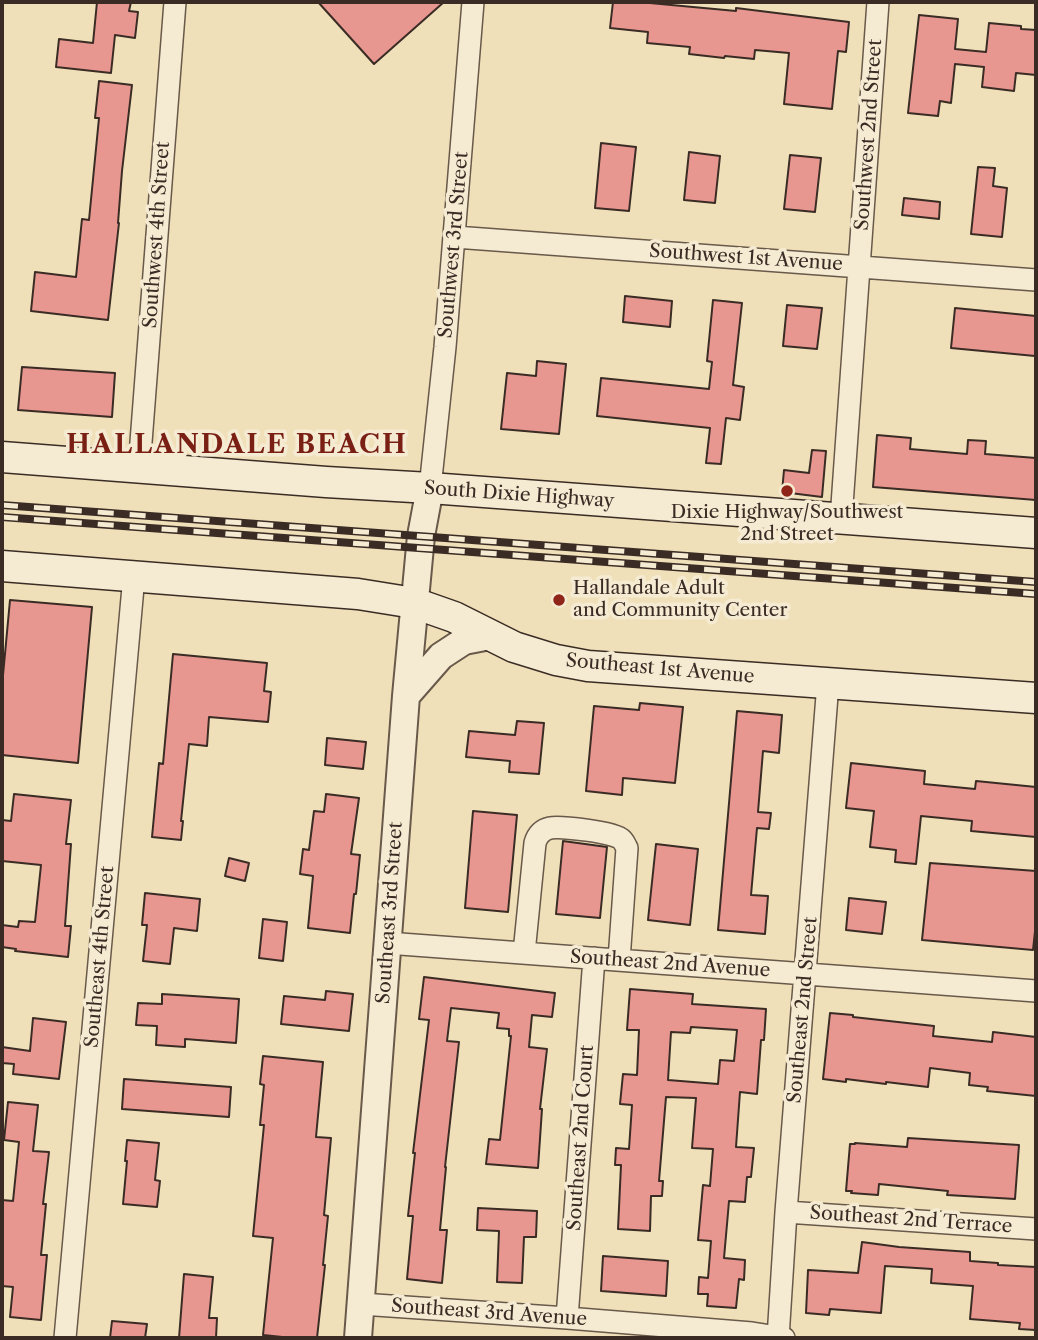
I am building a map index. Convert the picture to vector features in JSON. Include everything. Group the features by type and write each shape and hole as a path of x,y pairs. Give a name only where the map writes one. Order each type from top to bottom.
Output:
{"main road":[{"name":"South Dixie Highway","path":"2,457 1036,533"},
{"name":"Southeast 1st Avenue","path":"2,566 358,594 414,603 454,617 514,647 588,666 1036,698"}],"street":[{"name":"Southwest 4th Street","path":"139,468 175,2"},
{"name":"Southwest 3rd Street","path":"430,488 455,237 473,2"},
{"name":"Southwest 2nd Street","path":"841,519 878,2"},
{"name":"Southwest 1st Avenue","path":"455,237 1036,279"},
{"name":"Southeast 3rd Street","path":"358,1338 414,603 421,536 430,488"},
{"name":"Southeast 4th Street","path":"65,1338 134,576"},
{"path":"407,696 441,656 464,641 490,636"},
{"name":"Southeast 2nd Street","path":"778,1338 828,683"},
{"path":"524,953 538,834 549,828 569,828 611,834 621,838 627,848 620,960"},
{"name":"Southeast 2nd Avenue","path":"387,943 1036,991"},
{"name":"Southeast 2nd Court","path":"567,1318 594,958"},
{"name":"Southeast 2nd Terrace","path":"786,1212 1036,1229"},
{"name":"Southeast 3rd Avenue","path":"360,1304 567,1318 784,1338"}],"building":[{"path":"97,2 131,2 129,11 138,12 135,38 115,35 111,73 56,67 59,39 93,43"},
{"path":"318,2 444,2 374,64"},
{"path":"613,2 736,11 736,8 849,22 846,52 838,51 832,109 784,104 789,53 755,50 754,59 724,58 689,54 690,47 647,43 648,32 610,28"},
{"path":"919,15 958,19 955,49 986,52 989,23 1036,30 1036,75 1016,73 1014,91 982,87 984,67 955,64 951,103 940,101 938,116 908,113"},
{"path":"99,81 132,85 108,320 31,311 35,272 76,277 82,219 89,220 99,118 95,118"},
{"path":"601,143 636,147 629,211 595,208"},
{"path":"689,152 720,156 715,203 684,200"},
{"path":"790,155 821,158 815,212 784,209"},
{"path":"978,167 995,168 993,186 1007,188 1002,237 971,234"},
{"path":"904,198 940,202 939,219 902,215"},
{"path":"625,296 672,301 670,327 623,322"},
{"path":"713,300 742,303 733,385 744,387 740,420 726,418 721,464 706,463 710,428 597,416 601,378 709,389 712,362 707,361"},
{"path":"787,305 822,308 817,349 783,346"},
{"path":"955,308 1036,316 1035,356 951,348"},
{"path":"537,361 566,364 559,434 501,429 507,373 536,376"},
{"path":"22,367 115,373 112,417 18,410"},
{"path":"877,435 911,438 910,449 967,454 968,440 986,441 985,454 1036,458 1036,500 873,487"},
{"path":"812,450 826,451 822,497 782,492 784,470 809,473"},
{"path":"10,600 92,607 78,763 2,755 2,686"},
{"path":"173,654 267,663 264,691 271,692 268,722 209,717 207,746 189,744 181,840 152,837 159,763 163,764"},
{"path":"640,703 683,707 675,783 623,778 622,795 586,791 594,706 639,710"},
{"path":"737,711 782,715 779,753 763,751 758,812 771,813 769,829 757,828 751,895 768,896 765,934 718,930"},
{"path":"517,721 544,723 539,774 509,772 510,761 466,757 469,731 515,735"},
{"path":"327,738 366,742 363,769 325,765"},
{"path":"851,763 925,771 924,784 975,789 976,781 1036,787 1036,837 971,831 972,821 921,816 916,864 895,862 896,850 870,847 874,811 846,808"},
{"path":"14,794 71,800 66,844 71,844 65,926 71,926 68,957 2,947 2,925 18,927 19,921 35,922 41,865 2,861 2,820 11,821"},
{"path":"326,794 359,798 351,854 360,855 350,933 308,928 313,876 300,874 303,849 309,850 314,811 324,812"},
{"path":"473,811 517,815 508,912 465,908"},
{"path":"563,841 607,847 600,918 556,914"},
{"path":"656,844 698,849 690,925 648,920"},
{"path":"229,858 249,863 245,881 225,876"},
{"path":"930,863 1036,871 1033,950 922,940"},
{"path":"145,893 200,899 197,931 174,928 170,964 143,961 147,925 142,925"},
{"path":"849,898 886,902 882,934 846,930"},
{"path":"263,919 287,922 283,961 259,958"},
{"path":"424,977 555,993 552,1017 532,1015 529,1047 547,1049 540,1109 538,1168 486,1164 489,1139 500,1140 511,1036 509,1029 497,1028 499,1013 451,1008 447,1041 459,1042 440,1230 447,1230 442,1283 407,1279 413,1216 408,1216 413,1153 429,1020 419,1019"},
{"path":"630,989 693,994 692,1004 766,1009 757,1094 740,1092 736,1147 754,1148 751,1177 747,1177 745,1202 729,1201 724,1258 745,1260 744,1280 739,1279 736,1308 707,1306 708,1294 698,1294 699,1277 708,1278 711,1241 698,1240 703,1185 710,1186 713,1149 692,1148 696,1098 666,1097 659,1181 663,1181 662,1196 651,1196 650,1231 618,1229 621,1165 615,1165 616,1148 629,1149 632,1105 620,1104 623,1074 637,1075 639,1030 627,1030","holes":["691,1027 737,1030 734,1061 720,1060 718,1084 668,1080 671,1032 690,1033"]},
{"path":"326,991 353,994 349,1031 281,1024 284,996 325,1000"},
{"path":"162,994 239,999 236,1043 185,1039 185,1047 156,1045 157,1026 136,1025 138,1003 162,1004"},
{"path":"830,1013 934,1026 933,1036 992,1042 993,1032 1036,1037 1036,1096 987,1091 988,1087 969,1085 970,1073 930,1068 928,1087 823,1079"},
{"path":"33,1018 66,1022 59,1079 13,1074 14,1064 2,1063 2,1047 30,1051"},
{"path":"263,1056 323,1062 316,1137 331,1138 324,1215 328,1216 325,1265 317,1338 263,1335 273,1238 253,1236 264,1125 260,1125 264,1085 260,1084"},
{"path":"124,1079 231,1087 229,1117 122,1109"},
{"path":"8,1102 38,1105 33,1151 49,1152 43,1204 46,1204 41,1255 47,1255 41,1320 10,1317 13,1287 2,1286 2,1200 13,1201 19,1142 4,1140"},
{"path":"908,1138 1019,1145 1015,1199 947,1195 948,1191 879,1184 878,1195 846,1191 850,1144 907,1147"},
{"path":"127,1140 159,1143 155,1180 160,1181 157,1207 123,1204"},
{"path":"478,1208 537,1211 536,1237 524,1237 522,1283 497,1282 499,1231 477,1230"},
{"path":"862,1242 970,1252 970,1261 1036,1267 1036,1330 1019,1329 1020,1323 970,1319 973,1286 931,1283 932,1269 885,1266 881,1313 830,1309 829,1315 806,1313 808,1270 858,1273"},
{"path":"603,1256 668,1261 666,1296 601,1291"},
{"path":"184,1274 213,1277 209,1318 217,1318 216,1338 179,1338"},
{"path":"112,1321 147,1324 145,1338 110,1338"}],"railway":[{"path":"2,505 1036,582"},
{"path":"2,517 1036,594"}],"place":[{"name":"Dixie Highway/Southwest 2nd Street","path":"787,491"},
{"name":"Hallandale Adult and Community Center","path":"559,600"}],"district":[{"name":"HALLANDALE BEACH","path":"237,445"}]}
